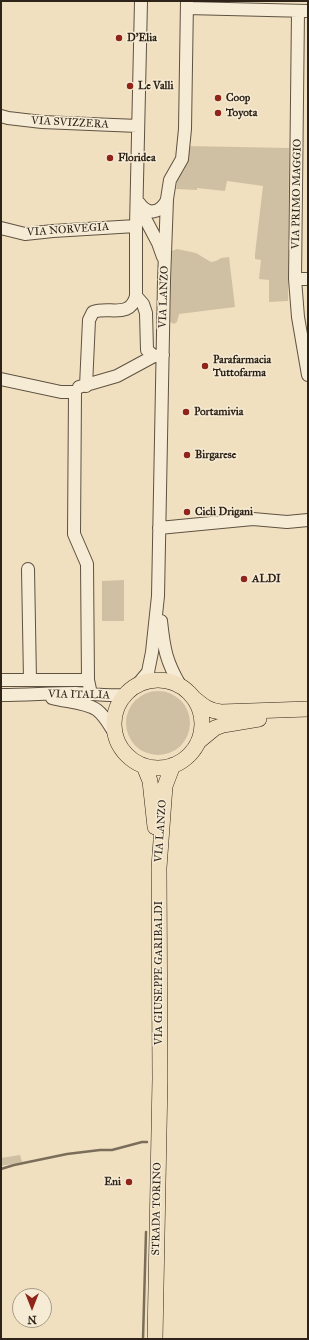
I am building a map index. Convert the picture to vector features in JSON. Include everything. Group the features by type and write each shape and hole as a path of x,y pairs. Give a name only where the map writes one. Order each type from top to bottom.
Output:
{"main road":[{"path":"194,698 200,708 202,731 192,752 184,760 164,768 154,768 144,766 121,750 114,732 113,722 114,713 118,703 124,695 138,684 151,680 164,680 180,685 194,698 214,712 308,709"},
{"path":"198,742 208,732 223,725 308,709"},
{"name":"VIA LANZO","path":"159,868 165,786 173,765"},
{"name":"VIA LANZO","path":"144,766 150,781 159,868"},
{"name":"VIA GIUSEPPE GARIBALDI","path":"159,868 160,1079"},
{"name":"STRADA TORINO","path":"155,1339 160,1079"}],"street":[{"path":"86,386 89,320 93,312 98,310 121,311 128,308 135,302 136,296 136,199 141,2"},
{"path":"187,4 303,11"},
{"name":"VIA LANZO","path":"138,684 148,672 152,652 158,596 158,356 165,263 167,200 170,180 182,159 185,129 187,4"},
{"name":"VIA PRIMO MAGGIO","path":"303,11 295,279 298,317 308,375"},
{"name":"VIA SVIZZERA","path":"1,116 42,122 138,126"},
{"path":"136,199 139,205 145,210 152,212 164,206 167,200"},
{"path":"136,199 138,206 158,243 165,263"},
{"name":"VIA NORVEGIA","path":"1,228 25,234 136,226"},
{"path":"295,279 308,279"},
{"path":"136,296 143,304 146,313 147,350 158,356"},
{"path":"91,694 88,680 87,564 74,534 75,392 78,387 86,386 117,376 158,356"},
{"path":"1,379 61,392 75,392"},
{"path":"159,528 253,519 287,522 308,520"},
{"path":"28,569 30,680"},
{"name":"VIA LANZO","path":"158,596 166,655 170,668 180,685"},
{"name":"VIA ITALIA","path":"1,680 88,680"},
{"name":"VIA ITALIA","path":"35,694 88,706 97,710 114,732"},
{"name":"VIA ITALIA","path":"1,695 124,695"}],"shaded area":[{"path":"188,146 289,148 288,301 269,302 269,280 259,279 261,260 255,259 255,254 263,186 227,181 225,191 197,188 197,190 176,189 178,177 188,162"},
{"path":"177,249 196,253 211,262 229,257 235,307 179,314 177,322 174,324 170,322 172,251"},
{"path":"124,580 124,621 102,621 102,581"},
{"path":"158,691 170,693 181,700 188,711 190,723 188,735 181,746 170,753 158,755 146,753 135,746 128,735 126,723 128,711 135,700 146,693"},
{"path":"20,1155 22,1162 1,1166 1,1158"}],"waterway":[{"path":"1,1169 67,1154 112,1150 147,1142"},
{"path":"143,1339 146,1232"}],"place":[{"name":"D'Elia","path":"119,38"},
{"name":"Le Valli","path":"130,86"},
{"name":"Coop","path":"218,98"},
{"name":"Toyota","path":"218,113"},
{"name":"Floridea","path":"110,158"},
{"name":"Parafarmacia Tuttofarma","path":"205,366"},
{"name":"Portamivia","path":"186,412"},
{"name":"Birgarese","path":"187,455"},
{"name":"Cicli Drigani","path":"187,512"},
{"name":"ALDI","path":"244,579"},
{"name":"Eni","path":"129,1182"}]}
